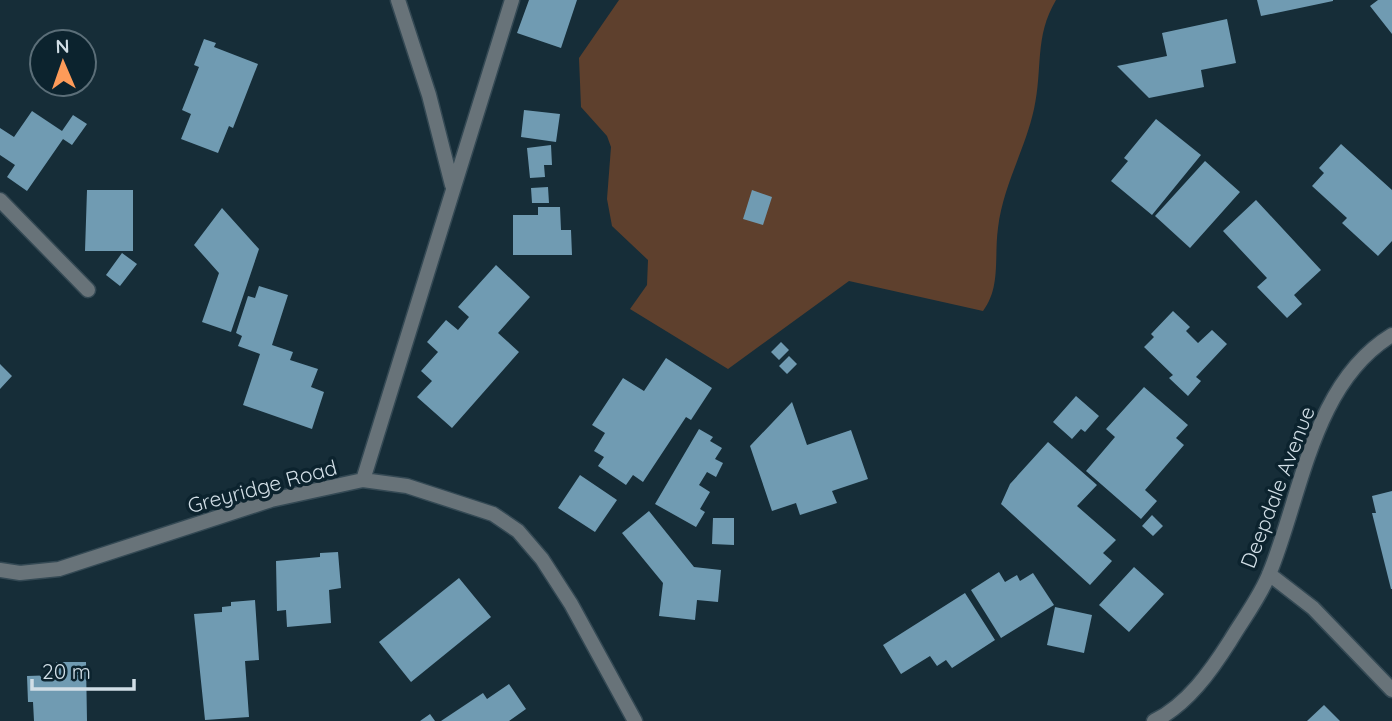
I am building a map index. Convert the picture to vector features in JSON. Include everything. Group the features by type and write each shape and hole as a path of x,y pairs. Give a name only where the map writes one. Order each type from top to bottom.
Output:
{"street":[{"path":"398,0 429,94 452,187"},
{"path":"363,480 512,0"},
{"path":"0,200 88,290"},
{"name":"Deepdale Avenue","path":"1154,721 1184,699 1213,668 1269,575 1320,426 1335,397 1357,363 1392,335"},
{"name":"Greyridge Road","path":"0,570 20,573 59,569 271,500 363,480 407,486 493,514 518,531 542,559 564,593 635,721"},
{"path":"1269,575 1313,608 1392,690"}],"shaded area":[{"path":"619,0 1056,0 1042,40 1034,109 1001,213 995,282 989,302 983,311 849,281 728,369 630,309 647,285 648,260 612,226 607,199 611,147 607,136 581,107 579,58"}],"building":[{"path":"529,0 577,0 561,48 517,33"},
{"path":"1257,0 1333,0 1333,1 1261,16"},
{"path":"1378,0 1392,0 1392,34 1370,6"},
{"path":"1227,19 1236,63 1201,70 1204,87 1149,98 1117,66 1167,56 1162,33"},
{"path":"204,39 216,43 214,47 258,64 233,128 229,126 218,153 181,139 191,114 182,110 199,67 194,65"},
{"path":"524,110 560,114 556,142 521,137"},
{"path":"32,111 62,131 73,115 87,124 72,145 63,139 27,191 7,177 15,165 0,155 0,128 14,137"},
{"path":"1156,119 1201,155 1152,215 1111,181 1128,161 1124,158"},
{"path":"1341,144 1392,190 1392,241 1378,256 1342,223 1347,218 1312,186 1324,173 1319,168"},
{"path":"551,145 552,165 544,165 545,177 530,178 527,148"},
{"path":"1205,161 1240,192 1190,248 1155,216"},
{"path":"548,187 549,203 532,203 531,188"},
{"path":"87,190 133,190 133,251 85,251"},
{"path":"752,190 772,197 763,225 743,219"},
{"path":"1256,200 1321,270 1294,295 1302,304 1287,318 1257,287 1267,278 1223,231"},
{"path":"538,207 560,207 561,230 571,230 572,255 513,255 513,215 538,215"},
{"path":"222,208 259,249 231,332 202,322 219,273 194,245"},
{"path":"122,253 137,264 120,286 106,275"},
{"path":"496,265 530,297 498,333 519,352 452,428 417,397 432,381 421,371 438,352 427,342 446,320 458,330 469,317 458,307"},
{"path":"259,286 288,295 272,345 293,352 290,360 318,369 311,387 324,392 312,429 243,405 260,354 238,346 242,336 236,333 248,296 255,298"},
{"path":"1173,311 1190,327 1186,331 1198,343 1212,330 1227,344 1196,377 1201,381 1188,396 1169,378 1173,375 1144,347 1154,337 1151,334"},
{"path":"781,342 789,350 779,360 771,352"},
{"path":"789,356 797,364 787,374 779,366"},
{"path":"666,358 712,388 691,420 686,417 643,482 633,475 626,485 598,466 604,457 594,451 605,433 592,425 623,378 644,391"},
{"path":"0,364 12,376 0,389"},
{"path":"1144,387 1188,425 1176,438 1184,445 1145,490 1157,501 1141,519 1086,471 1115,437 1106,429"},
{"path":"1076,396 1099,416 1085,432 1081,429 1072,439 1053,422"},
{"path":"792,402 807,445 851,430 868,479 832,491 837,503 800,515 796,503 772,511 750,446"},
{"path":"699,429 713,437 710,441 722,448 715,459 723,463 716,477 707,472 699,485 710,492 700,509 705,512 696,527 655,504"},
{"path":"1048,442 1097,485 1077,506 1116,540 1103,553 1112,561 1090,585 1001,504 1010,484"},
{"path":"580,475 617,500 595,532 558,508"},
{"path":"1392,491 1391,589 1372,513 1376,513 1372,496"},
{"path":"649,511 694,567 721,570 718,602 697,600 695,620 659,616 663,583 622,533"},
{"path":"1152,515 1163,526 1153,536 1142,526"},
{"path":"713,518 734,518 734,545 712,544"},
{"path":"338,552 341,588 329,590 331,623 287,627 286,610 277,611 276,561 320,557 320,553"},
{"path":"1134,567 1164,594 1129,632 1099,605"},
{"path":"999,572 1005,582 1017,575 1020,581 1033,573 1054,605 1001,638 971,590"},
{"path":"459,578 491,617 411,682 379,642"},
{"path":"965,593 995,640 952,668 946,660 937,666 930,656 901,674 883,645"},
{"path":"255,600 259,660 245,661 249,717 205,720 194,614 222,612 222,607 231,606 231,602"},
{"path":"1055,607 1092,615 1084,653 1047,645"},
{"path":"56,662 86,662 87,721 34,721 33,702 28,702 27,676 57,675"},
{"path":"509,684 526,709 509,721 441,721 483,693 487,699"},
{"path":"1324,705 1340,721 1307,721"},
{"path":"430,714 435,721 420,721"}]}
